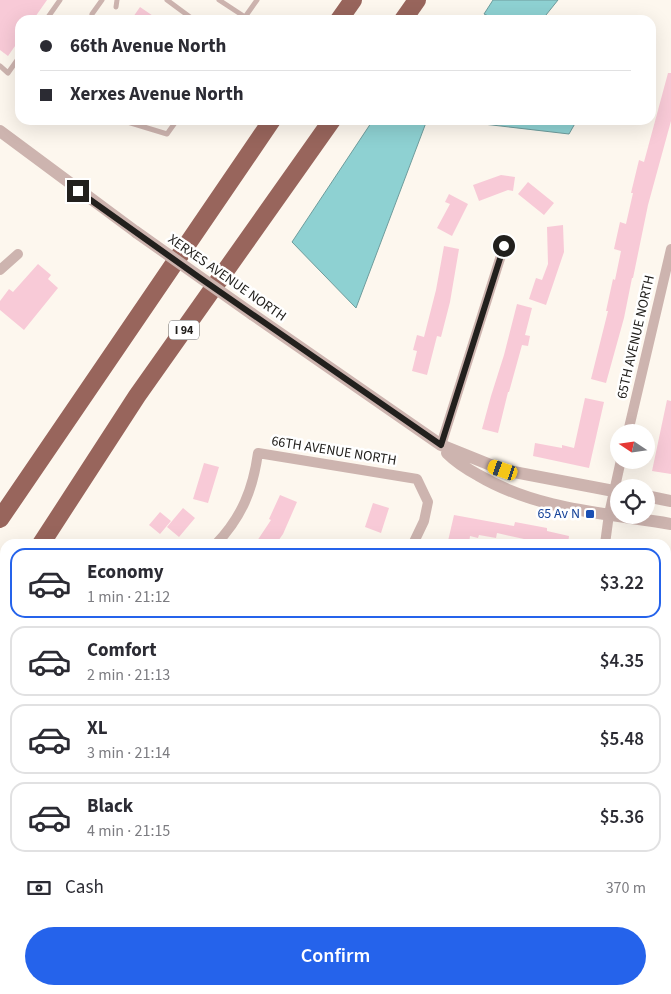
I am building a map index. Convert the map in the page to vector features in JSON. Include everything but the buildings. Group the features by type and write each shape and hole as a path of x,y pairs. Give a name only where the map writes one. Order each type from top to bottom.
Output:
{"highway":[{"path":"342,15 353,0"},
{"path":"406,15 417,0"},
{"path":"0,519 97,374 269,125"},
{"name":"I 94","path":"44,539 137,396 328,125"}],"street":[{"name":"XERXES AVENUE NORTH","path":"0,131 136,232 441,445 464,467 505,489 554,506 671,524"},
{"path":"441,445 504,246"},
{"name":"65TH AVENUE NORTH","path":"630,424 671,249"},
{"path":"0,270 18,254"},
{"name":"XERXES AVENUE NORTH","path":"441,445 503,470 610,491"},
{"name":"66TH AVENUE NORTH","path":"220,539 238,516 249,494 258,453 417,479 428,502 424,521 415,539"},
{"path":"655,497 671,500"},
{"path":"606,539 610,511"}],"lane":[{"path":"50,15 60,0"},
{"path":"92,15 102,0"},
{"path":"116,7 117,0"},
{"path":"167,0 187,15"},
{"path":"219,0 241,15"},
{"path":"247,15 257,0"},
{"path":"0,66 8,72 15,63"},
{"path":"143,125 167,134 173,125"}],"water":[{"path":"493,0 558,0 546,15 484,14"},
{"path":"370,125 425,125 356,308 292,242"},
{"path":"492,125 574,125 569,134"}],"place":[{"name":"65 Av N","path":"590,514"}],"route":[{"path":"78,191 441,445 504,246"}]}
